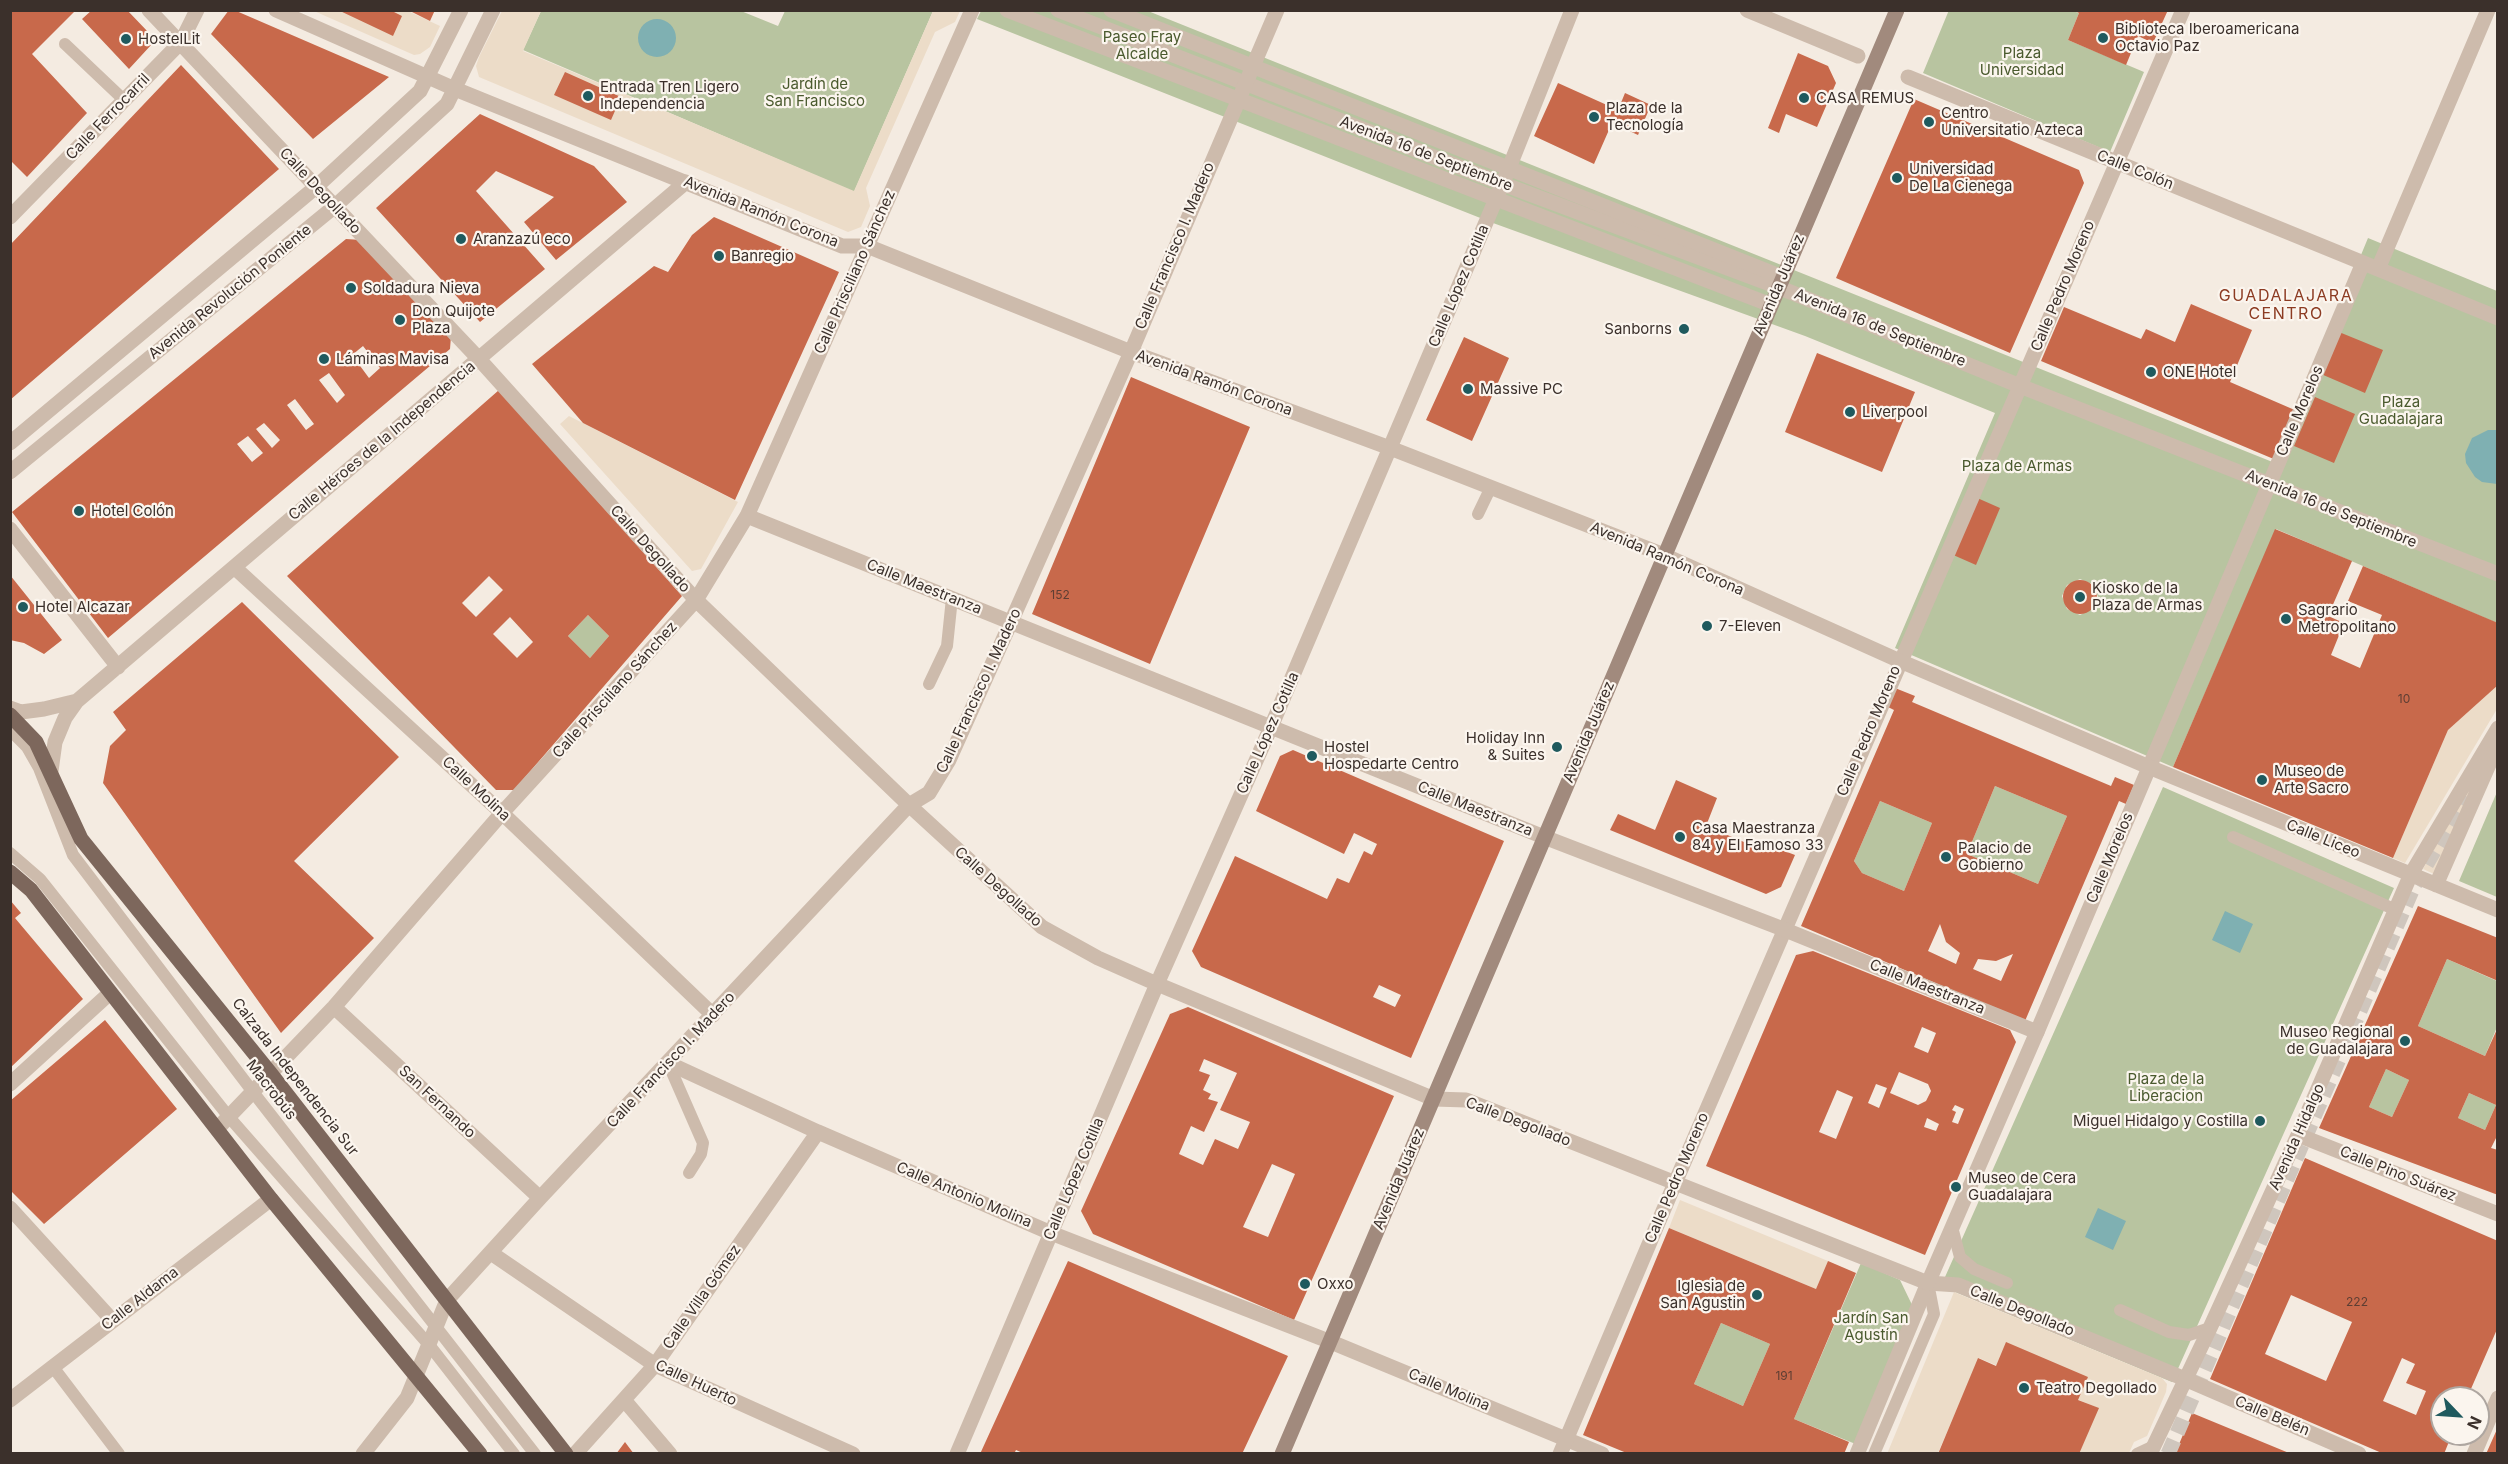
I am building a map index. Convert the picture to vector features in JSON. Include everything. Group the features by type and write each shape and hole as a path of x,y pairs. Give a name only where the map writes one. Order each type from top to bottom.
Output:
{"main road":[{"name":"Avenida Juárez","path":"1282,1454 1897,10"},
{"name":"Calzada Independencia Sur","path":"10,715 36,742 81,839 271,1074 566,1454"},
{"path":"10,872 31,890 271,1199 480,1454"}],"street":[{"name":"Calle Degollado","path":"149,10 479,358 696,600 909,805 1042,927 1098,957 1157,984 1434,1099 1466,1100 1928,1283 1958,1285 2185,1379"},
{"name":"Calle Ferrocarril","path":"10,217 180,42 197,10"},
{"name":"Avenida Ramón Corona","path":"276,10 455,89 842,246 867,246 1131,352 1390,448 1664,555 1900,661 2149,767"},
{"name":"Avenida Revolución Poniente","path":"10,443 316,188 420,92 461,10"},
{"name":"Avenida Revolución Poniente","path":"10,472 334,207 447,104 493,10"},
{"name":"Calle Prisciliano Sánchez","path":"217,1129 334,1007 502,813 696,600 747,516 972,10"},
{"name":"Avenida 16 de Septiembre","path":"1007,10 1771,305"},
{"name":"Avenida 16 de Septiembre","path":"1058,10 1503,184 1780,282"},
{"name":"Avenida 16 de Septiembre","path":"1111,10 1509,168 2020,386 2498,574"},
{"name":"Calle Francisco I. Madero","path":"447,1300 909,805 929,793 949,760 1131,352 1277,10"},
{"name":"Calle López Cotilla","path":"957,1454 1157,984 1271,727 1503,184 1572,10"},
{"path":"1747,10 1858,56"},
{"name":"Calle Pedro Moreno","path":"1560,1454 1783,929 2183,10"},
{"path":"2378,269 2488,10"},
{"name":"Calle Colón","path":"1908,77 2498,318"},
{"name":"Calle Héroes de la Independencia","path":"51,771 55,742 65,718 77,701 686,182"},
{"name":"Calle Morelos","path":"1857,1454 2362,263"},
{"name":"Calle Maestranza","path":"747,516 1544,837 1783,929 2037,1032"},
{"path":"10,529 118,667"},
{"name":"Calle Molina","path":"234,567 502,813 713,1015"},
{"name":"Calle Héroes de la Independencia","path":"10,708 21,712 44,710 77,701"},
{"name":"Avenida Hidalgo","path":"2152,1450 2298,1135 2411,874 2498,728"},
{"path":"2436,885 2498,744"},
{"name":"Calle Liceo","path":"2149,767 2498,910"},
{"path":"10,1084 110,993"},
{"name":"San Fernando","path":"334,1007 540,1198"},
{"name":"Calle Antonio Molina","path":"668,1064 1051,1233 1330,1342"},
{"name":"Calle Villa Gómez","path":"575,1454 655,1365 819,1132"},
{"name":"Calle Pino Suárez","path":"2298,1135 2498,1214"},
{"name":"Calle Aldama","path":"10,1400 271,1199"},
{"path":"10,1208 112,1320"},
{"name":"Calle Huerto","path":"491,1253 655,1365 853,1454"},
{"path":"363,1454 407,1398 447,1300"},
{"name":"Calle Molina","path":"1330,1342 1602,1454"},
{"name":"Calle Belén","path":"2185,1379 2359,1454"},
{"path":"2474,1454 2498,1398"},
{"path":"625,1401 670,1454"}],"lane":[{"path":"64,44 124,100"},
{"path":"1478,514 1491,487"},
{"path":"929,684 947,646 952,598"},
{"name":"Macrobús","path":"10,730 27,747 39,768 73,855 253,1092 535,1454"},
{"path":"2233,837 2396,910"},
{"path":"10,853 40,879 229,1117 430,1346 514,1454"},
{"path":"668,1064 703,1143 701,1154 688,1173"},
{"path":"1952,1227 1960,1257 1974,1269 2007,1283"},
{"path":"1874,1454 1934,1314 1928,1283"},
{"path":"2120,1311 2169,1332 2188,1335 2210,1328"},
{"path":"52,1367 119,1454"},
{"path":"2137,1454 2152,1450"}],"green space":[{"name":"Plaza Universidad","path":"1949,10 2073,11 2079,13 2068,40 2144,72 2110,152 1923,73"},
{"name":"Jardín de San Francisco","path":"541,11 741,11 778,26 785,11 933,11 854,192 523,50"},
{"path":"981,11 1148,11 2275,463 2368,238 2497,291 2497,623 2276,529 2173,767 1895,648 1995,413 1805,336 1493,223 977,19","holes":["2080,579 2094,585 2098,597 2092,609 2080,615 2067,609 2062,596 2067,585"]},
{"path":"588,615 609,636 590,658 568,636"},
{"path":"1995,786 2067,816 2038,884 1967,854"},
{"name":"Plaza de la Liberacion","path":"2163,787 2394,888 2172,1382 1941,1286"},
{"path":"2497,792 2497,897 2459,881"},
{"path":"1880,801 1932,823 1904,891 1862,873 1854,861"},
{"path":"2447,959 2497,981 2497,1027 2485,1056 2418,1026"},
{"path":"2386,1069 2409,1080 2392,1117 2369,1107"},
{"path":"2469,1093 2496,1105 2485,1130 2458,1118"},
{"name":"Jardín San Agustín","path":"1861,1263 1900,1280 1915,1311 1858,1445 1794,1419"},
{"path":"1721,1323 1770,1344 1743,1406 1694,1384"}],"shaded area":[{"path":"314,11 408,11 440,26 430,47 414,55"},
{"path":"502,11 541,11 523,51 854,191 933,11 960,11 955,22 935,32 866,188 870,206 861,227 848,232 479,77 476,66 479,57"},
{"path":"569,416 738,502 701,569 692,571 560,424"},
{"path":"2497,685 2497,709 2405,863 2393,858 2448,730"},
{"path":"2491,750 2434,874 2423,869"},
{"path":"1680,1200 1828,1261 1816,1289 1669,1228"},
{"path":"1954,1292 2162,1378 2167,1384 2166,1392 2147,1436 2134,1442 2129,1453 2079,1453 2098,1408 1979,1358 1938,1453 1887,1454"}],"water":[{"path":"657,19 670,25 676,38 670,51 657,57 644,51 638,38 644,25"},
{"path":"2488,430 2497,430 2497,484 2482,482 2475,477 2466,463 2465,454 2472,438"},
{"path":"2225,911 2253,924 2240,953 2212,940"},
{"path":"2098,1208 2126,1221 2113,1250 2085,1237"}],"building":[{"path":"10,10 76,10 32,54 87,113 27,177 10,160"},
{"name":"HostelLit","path":"92,10 127,10 150,34 152,44 129,69 82,19"},
{"path":"229,10 234,10 389,77 313,139 211,34"},
{"path":"338,10 390,10 402,16 393,36"},
{"path":"408,10 435,10 430,21"},
{"name":"Biblioteca Iberoamericana Octavio Paz","path":"2073,10 2168,10 2153,43 2138,36 2126,65 2068,40 2079,13"},
{"name":"CASA REMUS","path":"1798,53 1828,66 1836,83 1817,127 1786,114 1779,133 1768,128"},
{"path":"181,65 279,169 10,400 10,245"},
{"name":"Entrada Tren Ligero Independencia","path":"565,72 621,97 611,120 554,95"},
{"name":"Plaza de la Tecnología","path":"1558,83 1618,110 1625,93 1651,105 1638,135 1612,123 1594,164 1534,136"},
{"path":"1914,99 2079,170 2084,183 2010,353 1836,278"},
{"name":"Aranzazú eco","path":"480,114 594,166 627,202 556,260 524,222 554,197 496,171 476,191 545,269 480,322 376,208"},
{"path":"714,217 839,272 735,500 583,423 532,364 654,266 668,272 692,235"},
{"path":"346,239 361,240 451,336 450,349 108,638 12,512","holes":["363,346 380,368 369,378 352,355","329,373 345,395 337,403 319,380","295,399 314,424 306,430 287,405","264,423 280,440 272,448 256,429","248,436 263,453 252,462 237,444"]},
{"name":"ONE Hotel","path":"2191,304 2252,330 2230,382 2297,411 2276,460 2041,361 2064,307 2141,339 2146,329 2175,342"},
{"path":"2339,332 2383,350 2365,393 2321,374"},
{"name":"Massive PC","path":"1464,337 1509,358 1472,441 1426,420"},
{"name":"Liverpool","path":"1817,353 1915,392 1882,472 1785,432"},
{"path":"1131,377 1250,427 1150,664 1032,614"},
{"path":"499,390 682,596 514,790 496,790 287,576","holes":["489,576 503,590 476,617 462,603","588,615 609,636 590,658 568,636","510,617 533,642 517,658 493,634"]},
{"path":"2315,397 2355,414 2334,463 2294,446"},
{"path":"1975,497 2000,508 1976,565 1951,554"},
{"path":"2275,529 2352,561 2328,616 2344,623 2331,655 2360,668 2382,615 2348,601 2363,566 2498,623 2498,685 2448,730 2393,858 2173,767"},
{"name":"Hotel Alcazar","path":"10,575 62,640 44,654 24,643 10,640"},
{"name":"Kiosko de la Plaza de Armas","path":"2080,580 2092,585 2097,597 2092,609 2080,614 2068,609 2063,597 2068,585"},
{"path":"242,602 399,757 294,861 374,938 281,1033 103,783 110,746 126,730 113,712"},
{"name":"Palacio de Gobierno","path":"1895,688 1915,696 1912,702 2111,786 2115,777 2134,785 2126,804 2119,801 2025,1021 1801,926 1894,710 1888,707","holes":["1995,786 2067,816 2038,884 1967,854","1880,801 1932,823 1904,891 1862,873 1854,861","1940,924 1946,942 1960,953 1956,964 1928,951","2013,954 2001,981 1973,969 1978,959 1996,961"]},
{"path":"1293,750 1504,841 1411,1058 1201,967 1192,951 1235,856 1327,899 1337,878 1349,883 1364,851 1372,855 1377,844 1354,833 1344,854 1256,811 1280,756","holes":["1379,985 1401,995 1395,1007 1373,997"]},
{"name":"Casa Maestranza 84 y El Famoso 33","path":"1676,780 1717,798 1706,826 1763,850 1766,844 1795,855 1781,887 1766,894 1610,830 1618,814 1655,830"},
{"path":"10,900 21,913 15,918 83,999 10,1068"},
{"name":"Museo Regional de Guadalajara","path":"2418,906 2498,938 2498,981 2447,959 2418,1026 2485,1056 2498,1027 2498,1134 2491,1148 2498,1150 2498,1195 2319,1128","holes":["2386,1069 2409,1080 2392,1117 2369,1107","2469,1093 2496,1105 2485,1130 2458,1118"]},
{"path":"1813,951 2010,1030 2016,1042 1925,1255 1706,1166 1796,955","holes":["1922,1027 1936,1033 1928,1053 1914,1047","1899,1072 1928,1084 1931,1091 1926,1101 1918,1105 1890,1093","1876,1084 1887,1088 1879,1108 1868,1103","1837,1090 1853,1097 1836,1139 1819,1132","1955,1105 1964,1109 1958,1124 1952,1122 1956,1112 1952,1110","1927,1118 1939,1124 1936,1131 1924,1127"]},
{"path":"1188,1007 1394,1096 1294,1320 1093,1234 1081,1211 1170,1014","holes":["1204,1059 1237,1073 1220,1110 1250,1122 1238,1149 1215,1139 1203,1165 1179,1154 1191,1126 1204,1132 1218,1102 1208,1099 1211,1094 1203,1090 1210,1075 1199,1071","1272,1164 1295,1174 1268,1237 1243,1227"]},
{"path":"105,1020 177,1109 44,1224 10,1190 10,1101"},
{"path":"2305,1158 2498,1241 2498,1327 2472,1386 2430,1386 2430,1446 2447,1446 2444,1454 2384,1454 2210,1379","holes":["2291,1295 2352,1322 2326,1381 2265,1354","2402,1358 2415,1364 2406,1383 2426,1391 2416,1415 2383,1401"]},
{"path":"1669,1228 1816,1289 1828,1261 1856,1273 1794,1419 1849,1442 1844,1454 1629,1454 1583,1435","holes":["1721,1323 1770,1344 1743,1406 1694,1384"]},
{"path":"1068,1261 1288,1356 1242,1454 1025,1454 1016,1450 1014,1454 980,1454"},
{"name":"Teatro Degollado","path":"2006,1342 2088,1377 2078,1400 2099,1408 2079,1454 1938,1454 1978,1358 1996,1366"},
{"path":"2192,1413 2289,1453 2289,1454 2175,1454"},
{"path":"2498,1427 2498,1454 2486,1454"},
{"path":"625,1442 634,1454 616,1454"}],"tunnel":[{"path":"2168,1454 2414,886 2466,796"}],"place":[{"name":"Biblioteca Iberoamericana Octavio Paz","path":"2103,38"},
{"name":"HostelLit","path":"126,39"},
{"name":"Entrada Tren Ligero Independencia","path":"588,96"},
{"name":"CASA REMUS","path":"1804,98"},
{"name":"Plaza de la Tecnología","path":"1594,117"},
{"name":"Centro Universitatio Azteca","path":"1929,122"},
{"name":"Universidad De La Cienega","path":"1897,178"},
{"name":"Aranzazú eco","path":"461,239"},
{"name":"Banregio","path":"719,256"},
{"name":"Soldadura Nieva","path":"351,288"},
{"name":"Don Quijote Plaza","path":"400,320"},
{"name":"Sanborns","path":"1684,329"},
{"name":"Láminas Mavisa","path":"324,359"},
{"name":"ONE Hotel","path":"2151,372"},
{"name":"Massive PC","path":"1468,389"},
{"name":"Liverpool","path":"1850,412"},
{"name":"Hotel Colón","path":"79,511"},
{"name":"Kiosko de la Plaza de Armas","path":"2080,597"},
{"name":"Hotel Alcazar","path":"23,607"},
{"name":"Sagrario Metropolitano","path":"2286,619"},
{"name":"7-Eleven","path":"1707,626"},
{"name":"Holiday Inn & Suites","path":"1557,747"},
{"name":"Hostel Hospedarte Centro","path":"1312,756"},
{"name":"Museo de Arte Sacro","path":"2262,780"},
{"name":"Casa Maestranza 84 y El Famoso 33","path":"1680,837"},
{"name":"Palacio de Gobierno","path":"1946,857"},
{"name":"Museo Regional de Guadalajara","path":"2405,1041"},
{"name":"Miguel Hidalgo y Costilla","path":"2260,1121"},
{"name":"Museo de Cera Guadalajara","path":"1956,1187"},
{"name":"Oxxo","path":"1305,1284"},
{"name":"Iglesia de San Agustin","path":"1757,1295"},
{"name":"Teatro Degollado","path":"2024,1388"}],"district":[{"name":"GUADALAJARA CENTRO","path":"2286,305"}],"park label":[{"name":"Paseo Fray Alcalde","path":"1142,46"},
{"name":"Plaza Guadalajara","path":"2401,410"},
{"name":"Plaza de Armas","path":"2017,466"}]}
